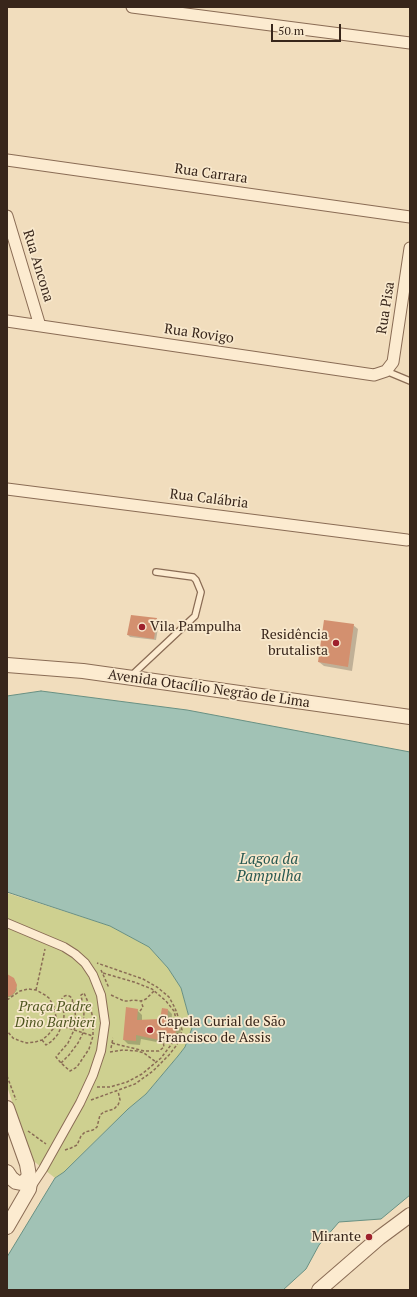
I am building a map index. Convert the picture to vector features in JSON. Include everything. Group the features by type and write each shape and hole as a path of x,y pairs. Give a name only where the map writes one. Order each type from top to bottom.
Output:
{"street":[{"path":"132,7 410,44"},
{"name":"Rua Carrara","path":"7,160 410,217"},
{"name":"Rua Ancona","path":"7,216 40,326"},
{"name":"Rua Pisa","path":"386,371 392,362 410,248"},
{"name":"Rua Rovigo","path":"7,321 374,375 386,371"},
{"name":"Rua Calábria","path":"7,489 407,540"},
{"name":"Avenida Otacílio Negrão de Lima","path":"7,664 83,671 410,717"},
{"path":"7,923 64,947 85,963 93,975 101,995 105,1023 101,1051 93,1075 80,1102 43,1169 29,1183 7,1227"},
{"path":"7,1108 27,1164 29,1183"},
{"path":"7,1172 16,1182 21,1183 25,1181 29,1183"},
{"path":"319,1290 379,1238 410,1215"}],"lane":[{"path":"386,371 410,381"},
{"path":"128,678 195,616 200,592 196,580 156,572"}],"path":[{"path":"36,990 47,940"},
{"path":"80,1102 135,1084 153,1072 176,1046 180,1039 182,1030 176,1008 169,998 157,987 143,979 97,963"},
{"path":"96,1087 110,1087 127,1082 142,1074 170,1048 177,1037 177,1024 174,1011 166,1000 154,991 134,982 103,973"},
{"path":"7,1000 20,991 28,989 36,990 45,995 52,1002 56,1012 55,1022 52,1029 42,1040 27,1043 13,1038 7,1031"},
{"path":"110,995 124,1001 141,1001 149,997 154,991"},
{"path":"42,1040 46,1045 58,1034 62,1026 64,1016 62,1000 64,996 70,996 73,1001 75,1011 76,1021 74,1030 68,1043 56,1057 61,1063 70,1071 77,1067 89,1049 93,1036 91,1009 84,993 81,995 84,1012 83,1033 78,1043 61,1063"},
{"path":"63,1005 67,1007 70,1006 73,1001"},
{"path":"140,1011 143,1007 141,1001"},
{"path":"55,1022 83,1033 144,1051 159,1051 164,1047 163,1040"},
{"path":"110,1053 123,1050 137,1051 144,1053 156,1062"},
{"path":"65,1150 77,1144 85,1132 93,1130 97,1127 100,1115 114,1109 118,1105 120,1100 118,1090"},
{"path":"33,1136 53,1149"}],"green space":[{"name":"Praça Padre Dino Barbieri","path":"7,893 110,926 149,947 168,968 181,988 192,1028 185,1047 146,1094 128,1109 64,1172 55,1178 31,1159 7,1086"}],"water":[{"name":"Lagoa da Pampulha","path":"41,691 187,710 410,752 410,1195 381,1219 339,1222 319,1245 306,1269 283,1290 7,1290 7,1257 55,1178 64,1172 128,1109 146,1094 185,1047 192,1028 181,988 168,968 149,947 110,926 7,892 7,696"}],"building":[{"name":"Vila Pampulha","path":"131,615 157,618 154,639 127,635"},
{"name":"Residência brutalista","path":"324,620 354,624 348,667 318,662"},
{"path":"7,974 14,978 17,985 15,992 7,997"},
{"name":"Capela Curial de São Francisco de Assis","path":"126,1007 138,1009 137,1020 160,1019 162,1008 168,1009 167,1023 177,1024 175,1036 164,1035 163,1041 136,1035 136,1041 123,1040"}],"place":[{"name":"Vila Pampulha","path":"142,627"},
{"name":"Residência brutalista","path":"336,643"},
{"name":"Capela Curial de São Francisco de Assis","path":"150,1030"},
{"name":"Mirante","path":"369,1237"}]}
